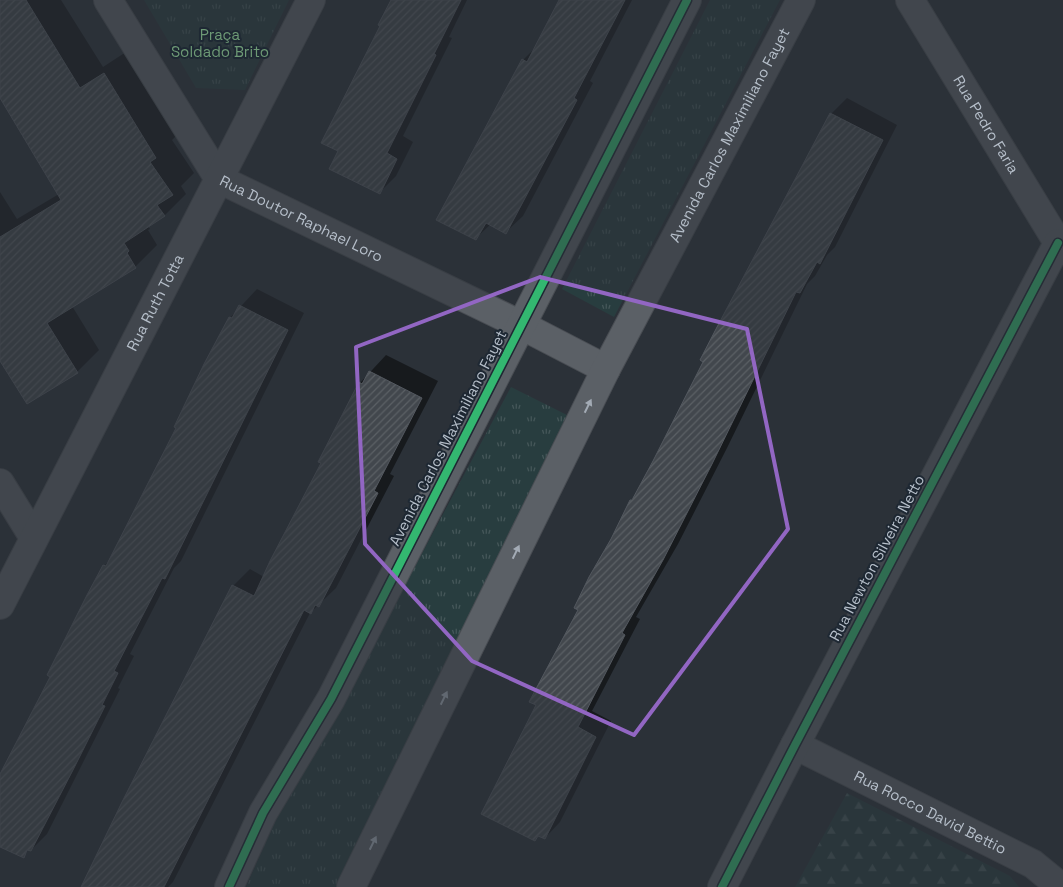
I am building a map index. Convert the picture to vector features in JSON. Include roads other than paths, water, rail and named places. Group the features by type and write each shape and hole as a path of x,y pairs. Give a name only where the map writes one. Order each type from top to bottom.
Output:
{"street":[{"name":"Rua Doutor Raphael Loro","path":"108,0 219,179 521,325 606,369"},
{"name":"Rua Ruth Totta","path":"0,605 311,0"},
{"name":"Avenida Carlos Maximiliano Fayet","path":"229,887 263,813 330,698 687,0"},
{"name":"Avenida Carlos Maximiliano Fayet","path":"351,887 606,369 801,0"},
{"name":"Rua Pedro Faria","path":"910,0 1061,247"},
{"name":"Rua Newton Silveira Netto","path":"722,887 1061,247"},
{"path":"0,483 34,538"},
{"name":"Rua Rocco David Bettio","path":"795,746 1033,864 1061,887"}],"park label":[{"name":"Praça Soldado Brito","path":"220,44"}]}
